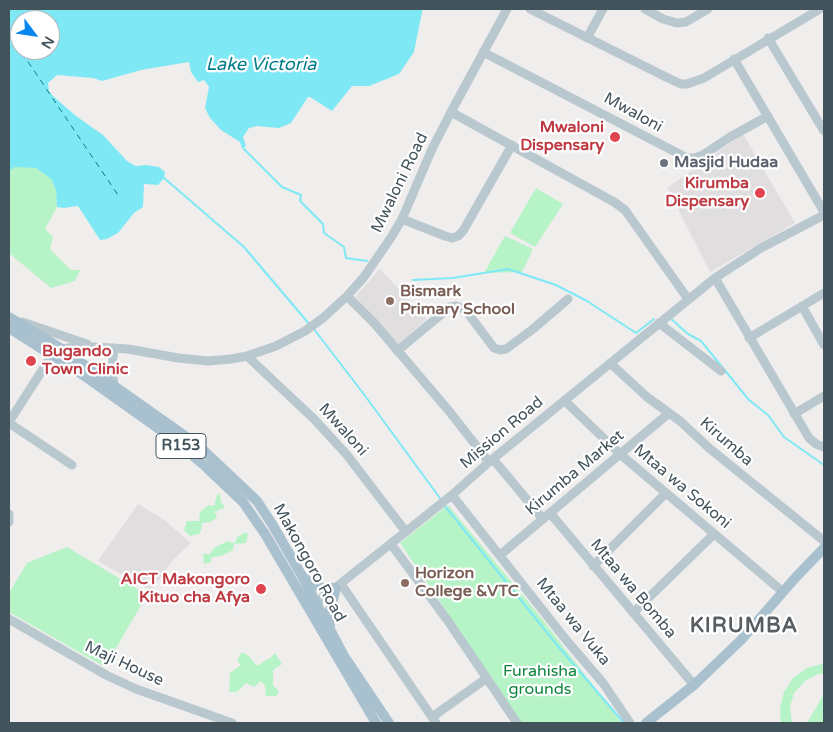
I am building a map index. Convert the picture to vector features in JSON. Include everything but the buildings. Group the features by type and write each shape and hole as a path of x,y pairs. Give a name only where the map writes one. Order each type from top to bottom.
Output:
{"main road":[{"name":"Makongoro Road","path":"11,322 62,349 114,386 204,451 250,494 272,524 302,576 312,606 376,723"},
{"name":"Makongoro Road","path":"11,322 52,355 173,439 237,496 265,534 330,631 344,656 389,723"},
{"path":"649,723 694,685 740,640 824,548"},
{"path":"302,576 322,588 339,586 328,618 330,631"}],"street":[{"name":"Mwaloni Road","path":"52,355 62,349 94,347 208,361 247,356 276,346 316,323 347,296 380,255 402,220 432,149 507,9"},
{"path":"530,9 681,84 688,84 704,78 768,38 820,9"},
{"path":"587,38 603,9"},
{"path":"645,9 662,19 677,23 686,22 708,9"},
{"path":"768,38 824,131"},
{"name":"Mwaloni","path":"483,52 687,158 703,155 730,137 768,116"},
{"path":"734,59 824,214"},
{"path":"451,112 614,202 624,210 688,299"},
{"path":"402,220 452,238 458,236 463,231 512,145"},
{"name":"Mission Road","path":"312,606 406,532 491,460 715,278 761,248 824,214"},
{"path":"715,278 809,438 816,444 824,447"},
{"path":"749,338 824,293"},
{"path":"347,296 491,460"},
{"path":"397,351 450,307 456,306 467,312 494,348 506,349 568,299"},
{"path":"802,306 824,345"},
{"path":"11,322 94,347"},
{"path":"658,323 721,370"},
{"path":"114,348 112,368 114,386"},
{"path":"52,355 9,423 72,465"},
{"name":"Mwaloni","path":"247,356 327,433 406,532"},
{"name":"Kirumba","path":"610,363 647,397 824,541"},
{"path":"794,414 824,396"},
{"name":"Mtaa wa Sokoni","path":"565,401 620,454 783,592"},
{"name":"Kirumba Market","path":"500,555 669,413"},
{"name":"Mtaa wa Bomba","path":"491,460 593,566 694,685"},
{"path":"593,566 666,493"},
{"name":"Mtaa wa Vuka","path":"449,497 500,555 567,641 603,683 630,723"},
{"path":"9,514 9,522"},
{"path":"633,613 714,534"},
{"path":"391,544 443,614 517,723"},
{"path":"339,586 434,720 486,678"},
{"name":"Maji House","path":"9,619 106,675 136,689 232,723"}],"shaded area":[{"path":"743,134 795,223 710,272 667,188"},
{"path":"380,269 427,319 398,344 355,297"},
{"path":"138,504 163,519 191,543 173,560 151,591 98,561"}],"green space":[{"path":"26,166 36,168 51,179 56,190 57,207 45,229 53,237 50,249 71,270 80,270 75,281 51,288 9,253 9,171 15,167"},
{"path":"536,188 563,204 535,247 510,233"},
{"path":"505,236 533,249 522,272 484,273"},
{"path":"220,493 221,502 225,507 215,512 217,518 210,522 202,523 199,534 190,536 184,530 187,521 199,521 200,512 209,505 214,506 217,495"},
{"name":"Furahisha grounds","path":"448,505 539,615 622,723 522,723 400,543"},
{"path":"246,532 248,534 246,543 234,544 233,550 221,556 212,557 211,562 204,564 203,554 210,554 214,548 228,541 235,543 237,537"},
{"path":"67,547 147,595 105,667 9,612 9,593 27,563"},
{"path":"242,652 249,656 257,666 275,653 282,664 273,670 273,685 279,691 276,696 266,696 265,686 261,681 254,687 246,683 237,692 229,692 230,673 241,665 237,660"},
{"path":"824,664 824,674 818,674 805,681 794,693 790,707 792,723 781,723 780,708 784,692 793,678 807,668"},
{"path":"824,694 824,723 807,723"}],"water":[{"name":"Lake Victoria","path":"9,9 422,9 414,52 399,74 369,86 352,86 332,111 308,97 291,123 279,128 257,126 249,128 243,137 246,146 242,149 240,142 221,130 210,118 205,108 209,87 204,80 198,82 191,72 189,62 141,70 102,81 93,78 57,75 48,83 49,91 53,96 76,116 103,135 127,161 136,166 159,167 165,172 164,178 158,185 144,184 143,207 134,213 118,233 107,239 100,240 78,206 57,207 56,190 51,179 36,168 15,167 9,171"}],"waterway":[{"path":"244,149 282,187 301,195 300,201 323,224 324,233 344,247 346,258 367,261"},
{"path":"164,178 244,247 310,325"},
{"path":"413,280 453,278 508,269 556,285 587,301 636,333 654,319"},
{"path":"670,318 688,334 701,341 749,400 768,415 784,437 824,465"},
{"path":"313,328 442,501"},
{"path":"444,505 557,645 624,723"}],"ferry route":[{"path":"27,60 118,195"}],"place":[{"name":"Mwaloni Dispensary","path":"615,137"},
{"name":"Masjid Hudaa","path":"664,163"},
{"name":"Kirumba Dispensary","path":"760,193"},
{"name":"Bismark Primary School","path":"390,301"},
{"name":"Bugando Town Clinic","path":"31,361"},
{"name":"Horizon College &VTC","path":"405,583"},
{"name":"AICT Makongoro Kituo cha Afya","path":"261,589"}],"district":[{"name":"KIRUMBA","path":"744,626"}]}
